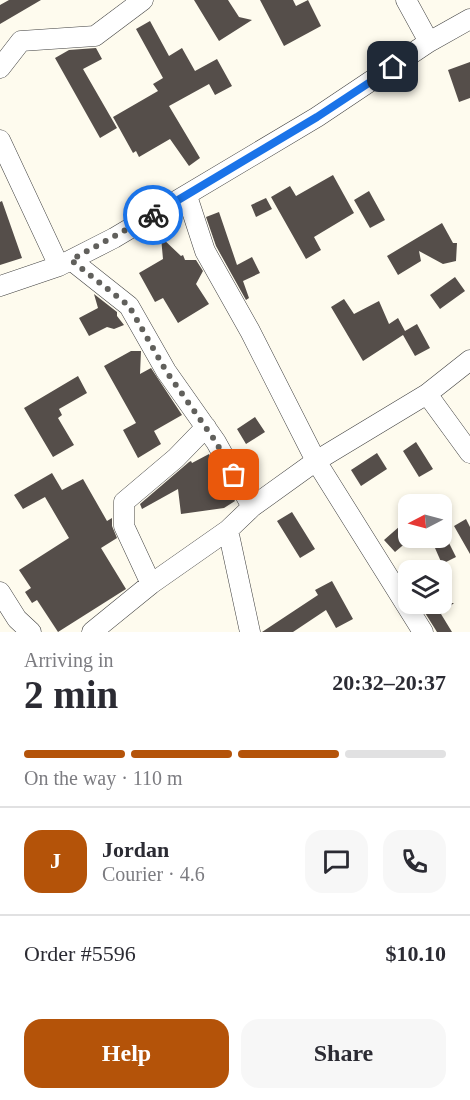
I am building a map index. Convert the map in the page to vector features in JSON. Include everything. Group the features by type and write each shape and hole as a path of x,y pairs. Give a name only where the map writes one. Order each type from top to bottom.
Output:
{"street":[{"path":"0,68 21,41 95,36 143,0"},
{"path":"406,0 429,42"},
{"path":"0,286 65,263 114,238 317,117 429,42 470,19"},
{"path":"0,140 65,263 129,306 166,371 216,442 252,507"},
{"path":"182,198 189,202 205,251 250,332 316,461 423,632"},
{"path":"92,632 151,584 228,530 252,507 316,461 427,394 470,360"},
{"path":"427,394 470,453"},
{"path":"151,584 123,526 124,502 176,458 206,427"},
{"path":"228,530 250,632"},
{"path":"0,592 17,619 31,632"}],"building":[{"path":"9,0 41,0 0,24 0,5"},
{"path":"194,0 228,0 239,17 252,20 219,41"},
{"path":"260,0 293,0 296,6 308,0 321,26 284,46"},
{"path":"150,21 169,56 182,48 195,71 217,59 232,86 215,95 209,84 169,106 200,158 189,166 170,139 139,157 136,151 133,153 113,117 158,91 153,84 163,78 136,29"},
{"path":"96,48 102,59 83,69 117,128 100,138 55,58 69,50"},
{"path":"470,62 470,98 459,102 448,70"},
{"path":"333,175 354,213 314,237 321,250 306,259 271,197 290,186 296,196"},
{"path":"369,191 385,220 370,228 354,200"},
{"path":"266,198 272,209 256,217 251,205"},
{"path":"2,201 22,258 0,265 0,202"},
{"path":"219,212 237,265 252,257 260,273 243,281 249,298 246,300 216,246 206,217"},
{"path":"442,223 453,243 457,243 456,261 443,264 419,251 421,261 398,275 387,256"},
{"path":"161,237 181,256 183,255 185,260 196,260 203,271 196,284 209,304 178,323 163,298 155,302 139,273 163,259"},
{"path":"455,277 465,291 440,309 430,295"},
{"path":"94,294 117,312 117,316 124,325 114,329 107,327 89,336 79,318 98,308"},
{"path":"344,299 354,314 379,301 389,324 398,318 405,331 417,324 430,348 415,356 403,335 363,361 331,307"},
{"path":"131,351 141,351 140,374 151,368 182,415 154,431 161,444 138,458 123,430 136,423 104,366"},
{"path":"78,376 87,393 59,409 62,415 58,418 74,445 53,457 24,408"},
{"path":"255,417 265,432 246,444 237,429"},
{"path":"416,442 433,469 419,477 403,451"},
{"path":"377,453 387,469 361,486 351,470"},
{"path":"209,454 235,501 224,508 181,514 178,489 142,509 140,504 189,462 192,463"},
{"path":"52,473 62,490 83,479 107,521 112,518 112,526 117,538 101,548 126,589 58,632 37,600 32,603 25,592 31,588 19,570 69,538 45,497 23,509 14,495"},
{"path":"292,512 315,549 300,558 277,521"},
{"path":"466,519 470,527 470,554 454,526"},
{"path":"398,528 400,548 395,552 384,540"},
{"path":"435,548 452,548 456,557 450,560 440,560"},
{"path":"332,581 353,619 336,628 326,610 293,632 262,632 318,595 315,590"},
{"path":"426,614 441,614 452,632 437,632"}],"way so far":[{"path":"153,215 71,260 129,306 166,371 216,442 234,475"}],"route":[{"path":"153,215 317,117 393,67"}]}
